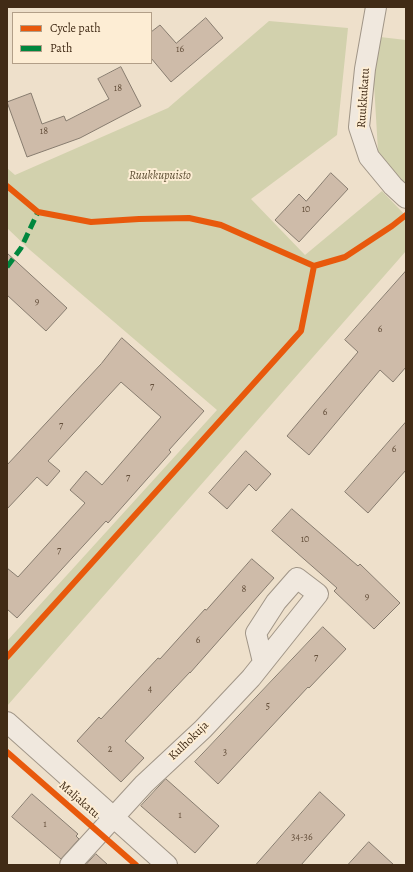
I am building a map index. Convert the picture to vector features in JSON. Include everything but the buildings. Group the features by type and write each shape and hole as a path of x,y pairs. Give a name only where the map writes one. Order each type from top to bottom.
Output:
{"street":[{"name":"Ruukkukatu","path":"376,7 365,69 359,127 369,157 393,186 406,198"},
{"name":"Kulhokuja","path":"70,865 144,784 203,729 251,678 263,662"},
{"name":"Maljakatu","path":"7,722 167,865"}],"green space":[{"name":"Ruukkupuisto","path":"269,21 348,28 337,135 251,199 305,255 382,191 406,216 406,251 7,706 7,641 217,410 30,250 7,228 7,168 15,175 168,108"},
{"path":"380,37 406,40 406,189 396,181 378,151 373,67"}],"marked path":[{"path":"7,267 21,248 38,212"}],"cycle path":[{"path":"7,186 38,212 91,222 189,218 221,225 314,266 345,257 406,215"},
{"path":"7,657 301,331 314,266"},
{"path":"7,752 136,865"}]}
